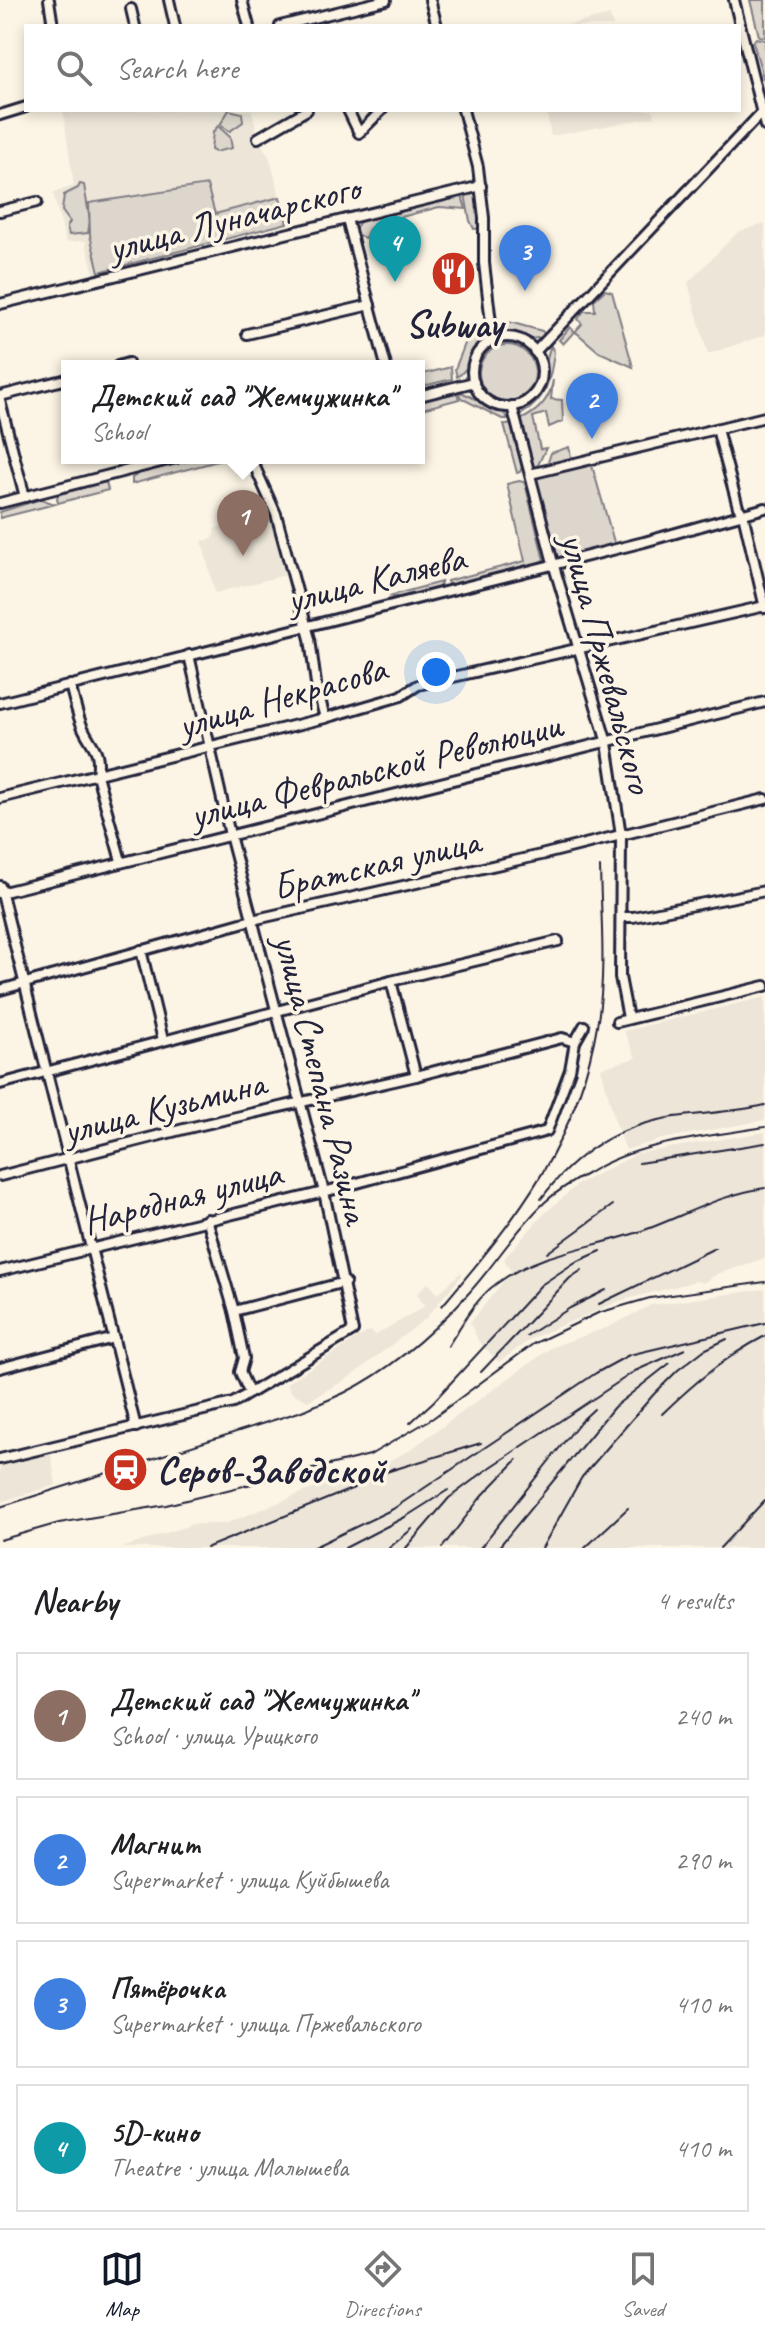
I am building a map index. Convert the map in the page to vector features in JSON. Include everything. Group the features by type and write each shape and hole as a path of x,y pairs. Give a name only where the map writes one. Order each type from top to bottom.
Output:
{"street":[{"path":"49,0 53,24"},
{"path":"169,0 175,24"},
{"path":"242,0 248,24"},
{"path":"319,22 353,4 386,0"},
{"path":"430,0 436,24"},
{"path":"734,0 740,24"},
{"path":"131,9 135,24"},
{"path":"741,26 764,111 765,126"},
{"path":"0,115 24,108"},
{"path":"535,352 764,111"},
{"path":"258,138 304,112"},
{"path":"349,112 359,133 380,112"},
{"path":"464,112 481,186 484,263 493,340"},
{"name":"улица Луначарского","path":"0,304 481,186"},
{"path":"0,211 37,202"},
{"path":"347,219 384,360"},
{"path":"247,334 370,305"},
{"path":"516,339 535,352 542,368 540,385 530,398 504,407 488,401 479,393 472,370 476,356 493,340 516,339"},
{"path":"25,497 0,398 61,381"},
{"path":"425,394 474,382"},
{"name":"улица Пржевальского","path":"512,406 577,650 607,743 621,835 620,977 628,1018"},
{"path":"530,474 765,417"},
{"path":"717,429 738,507 743,514 765,607"},
{"path":"0,503 153,464"},
{"path":"254,464 276,514 306,625 325,718"},
{"name":"улица Каляева","path":"0,703 644,542 765,508"},
{"name":"улица Некрасова","path":"0,798 325,718 401,696 418,685 535,656 577,650 765,607"},
{"name":"улица Степана Разина","path":"189,655 230,835 324,1192 353,1331 249,1392"},
{"path":"70,685 82,726 97,749 97,775 121,861"},
{"name":"улица Февральской Революции","path":"1,891 765,702"},
{"name":"Братская улица","path":"0,990 252,920 765,799"},
{"path":"1,891 136,1427"},
{"path":"621,917 765,891"},
{"path":"0,1084 391,981 558,941"},
{"path":"141,950 163,1040"},
{"path":"391,981 416,1076"},
{"path":"617,1022 765,986"},
{"name":"Народная улица","path":"0,1271 324,1192 547,1131 570,1070 575,1042 584,1026"},
{"name":"улица Кузьмина","path":"0,1176 562,1038 575,1042"},
{"path":"0,1459 233,1403 249,1392 240,1372 244,1358 234,1311 207,1219"},
{"path":"234,1311 345,1282"},
{"path":"0,1368 114,1338"}],"shaded area":[{"path":"750,0 765,0 765,37 759,36"},
{"path":"610,15 612,24 572,24"},
{"path":"756,38 765,40 765,84 753,42"},
{"path":"63,112 252,112 258,138 270,159 287,223 94,273 85,241 66,242 53,193 74,186"},
{"path":"228,112 242,113 243,122 230,131 220,125"},
{"path":"546,112 654,112 655,117 551,136"},
{"path":"218,126 230,137 232,148 215,152 211,150 213,132"},
{"path":"80,184 84,185 90,221 88,233 69,235 67,227 70,222 62,211 64,195"},
{"path":"207,185 215,214 280,197 287,223 99,272 90,235 89,203"},
{"path":"481,186 484,228 474,229 464,189"},
{"path":"462,196 466,209 439,207 375,224 376,227 369,229 365,238 356,235 360,222"},
{"path":"765,223 765,335 708,354 688,283 738,232"},
{"path":"605,290 612,292 633,367 599,352 577,333 574,332 563,344 559,340 570,327 575,332 582,324 578,319 584,311 595,311 594,300"},
{"path":"509,322 542,331 546,336 521,337 498,325"},
{"path":"486,325 484,338 476,353 457,377 455,369 472,326"},
{"path":"507,345 527,353 535,373 527,393 507,401 487,393 479,373 487,353"},
{"path":"551,346 554,352 546,388 537,402 522,414 543,387"},
{"path":"451,367 452,379 425,386 425,374"},
{"path":"553,380 551,399 562,400 563,421 549,427 546,413 533,417 540,449 546,448 538,465 532,468 520,420 542,404"},
{"path":"461,392 504,413 508,419 502,419 461,398"},
{"path":"457,393 459,399 425,408 425,401"},
{"path":"504,424 511,425 522,467 517,473"},
{"path":"569,447 572,461 547,465 551,453"},
{"path":"591,462 616,549 557,558 535,476"},
{"path":"175,464 207,464 132,484 132,478"},
{"path":"106,482 108,490 58,503 59,494"},
{"path":"524,482 526,487 544,560 452,586 448,584 447,581 525,561 507,484"},
{"path":"41,499 55,504 0,518 0,512"},
{"path":"270,515 285,575 215,593 202,541 213,539 215,528"},
{"path":"441,582 438,589 405,598 389,596"},
{"path":"765,997 765,1120 662,1139 626,1150 601,1068 636,1058 624,1031"},
{"path":"765,1132 765,1258 717,1274 703,1283 696,1281 620,1301 532,1338 499,1362 479,1342 470,1323 511,1272 504,1259 542,1216 578,1184 639,1153"},
{"path":"461,1272 462,1275 425,1319 350,1377 308,1401 292,1393 287,1383 369,1331 376,1335 425,1306 417,1294 428,1283 438,1294"},
{"path":"765,1289 765,1548 122,1548 193,1524 225,1524 307,1491 366,1473 410,1450 552,1347 609,1327 651,1305"},
{"path":"51,1453 56,1485 0,1502 0,1465"}],"railway":[{"path":"442,1306 520,1208 560,1140 576,1103 589,1064 602,982 600,867"},
{"path":"541,1199 583,1155 634,1127 674,1117 765,1105"},
{"path":"0,1507 299,1412 344,1393 377,1374 425,1336 477,1284 534,1213 572,1182 610,1162 652,1147 765,1127"},
{"path":"639,1163 765,1143"},
{"path":"448,1346 482,1297 513,1273 551,1257 631,1235 720,1199 765,1188"},
{"path":"547,1253 613,1205"},
{"path":"599,1304 715,1248"},
{"path":"410,1423 541,1285 574,1263 601,1251"},
{"path":"481,1372 570,1278 582,1270"},
{"path":"0,1540 59,1523 166,1505 370,1455 433,1418 533,1344 598,1313 650,1298 765,1282"},
{"path":"526,1336 606,1290"},
{"path":"312,1548 393,1509 596,1373 629,1355 765,1323"},
{"path":"662,1414 710,1371 765,1336"},
{"path":"542,1548 582,1477 654,1394 704,1350 727,1339"},
{"path":"406,1548 449,1498 485,1471 635,1371 685,1349"},
{"path":"498,1548 614,1407 670,1363"},
{"path":"480,1548 580,1422 594,1409"},
{"path":"386,1472 481,1443"},
{"path":"442,1548 481,1497 517,1460"},
{"path":"206,1548 354,1488 394,1468"},
{"path":"345,1548 407,1516 448,1490"},
{"path":"720,1548 765,1500"},
{"path":"585,1548 628,1508"},
{"path":"389,1548 412,1529"}],"place":[{"name":"Subway","path":"454,273"},
{"name":"5D-кино","path":"395,282"},
{"name":"Пятёрочка","path":"525,291"},
{"name":"Магнит","path":"592,439"},
{"name":"Детский сад \"Жемчужинка\"","path":"243,556"},
{"name":"Серов-Заводской","path":"126,1470"}]}
